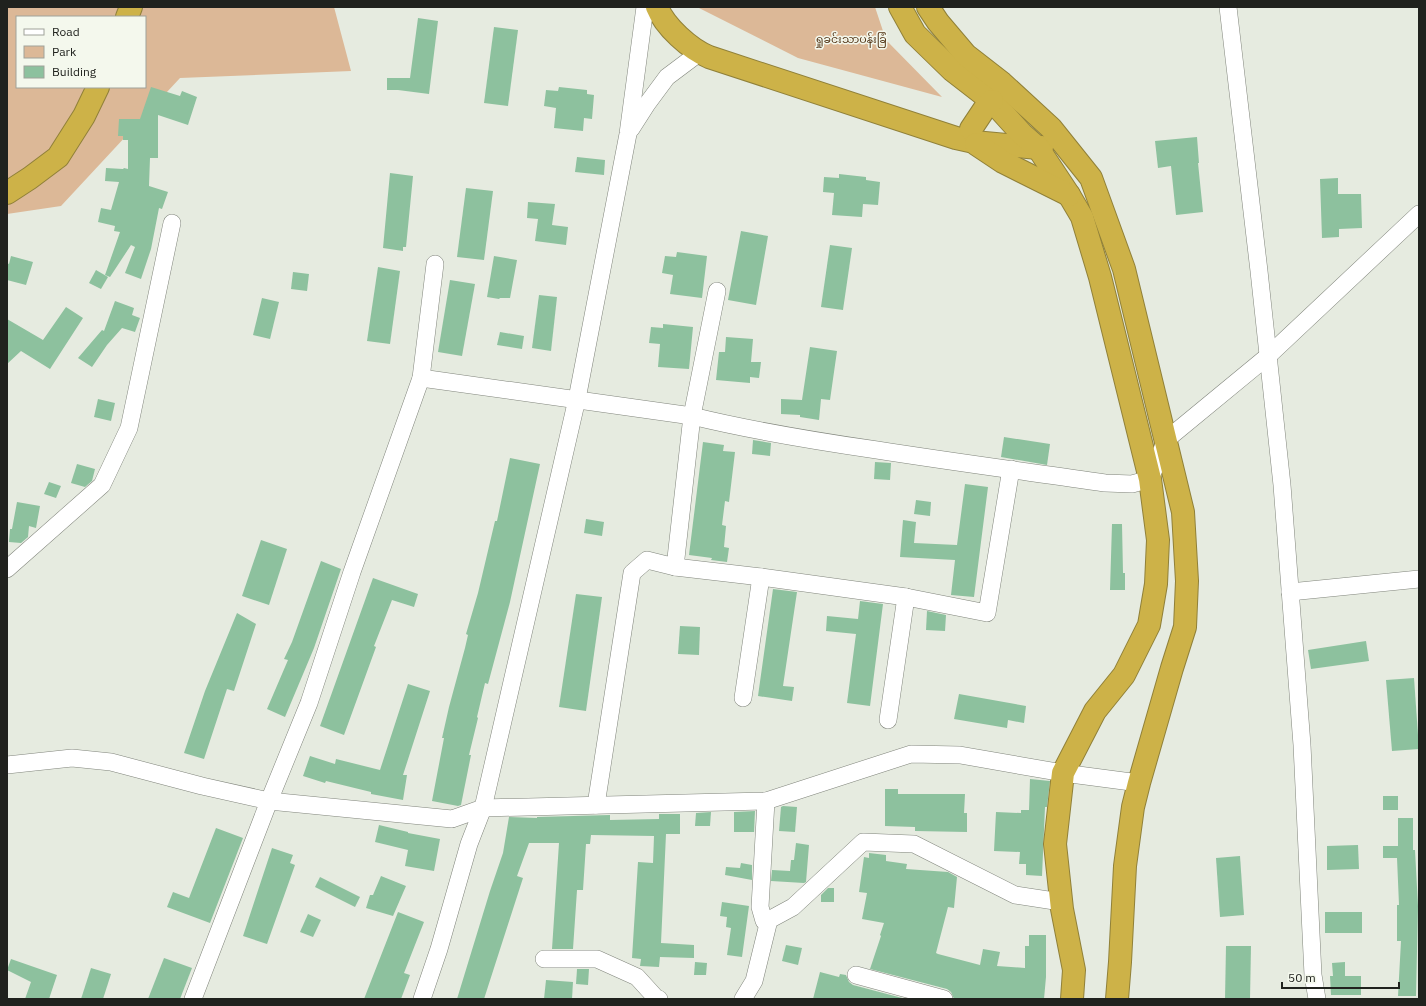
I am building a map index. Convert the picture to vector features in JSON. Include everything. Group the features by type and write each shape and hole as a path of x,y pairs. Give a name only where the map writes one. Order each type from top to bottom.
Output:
{"highway":[{"path":"657,7 671,29 699,53 935,132 952,129 973,136 1030,141 1057,135"},
{"path":"900,7 915,34 952,70 992,101 1030,141 1069,195 1082,217 1100,277 1150,479 1158,540 1156,584 1149,625 1124,675 1095,711 1063,773 1055,844 1061,902 1074,970 1072,999"},
{"path":"928,7 938,22 966,54 1002,83 1057,135 1091,178 1124,269 1183,512 1187,581 1185,627 1133,807 1125,866 1117,999"},
{"path":"7,193 58,157 84,116 98,88"},
{"path":"973,136 985,108 992,101"},
{"path":"973,136 1008,165 1069,195"}],"street":[{"path":"422,999 439,949 469,844 483,808 577,399 628,134 645,7"},
{"path":"1228,7 1282,485 1302,745 1314,975 1317,999"},
{"path":"628,134 647,104 667,77 699,53"},
{"path":"421,378 692,416 721,423 830,443 1105,483 1132,484 1150,479 1166,440 1268,356 1419,214"},
{"path":"7,569 102,485 126,435 129,428 172,223"},
{"path":"193,999 269,801 309,703 352,572 421,378 435,264"},
{"path":"675,567 692,416 717,290"},
{"path":"596,805 632,573 647,560 675,567 906,597 986,613 1011,469"},
{"path":"743,698 761,577"},
{"path":"1290,592 1419,579"},
{"path":"888,720 906,597"},
{"path":"7,765 72,758 111,762 202,786 269,801 452,820 483,808 766,801 911,754 960,755 1063,773 1139,783"},
{"path":"764,921 760,907 766,801"},
{"path":"743,999 754,981 769,920 793,907 863,842 914,844 1015,895 1061,902"},
{"path":"544,959 597,959 637,977 657,999 659,999"},
{"path":"856,975 944,999"}],"green space":[{"path":"7,7 334,7 351,71 180,78 61,206 7,214"},
{"name":"ရှုခင်းသာပန်းခြံ","path":"697,7 875,7 886,40 942,97 798,58"}],"building":[{"path":"418,18 438,21 429,94 387,90 387,78 410,78"},
{"path":"494,27 518,30 508,106 484,103"},
{"path":"151,87 180,96 182,91 197,97 188,125 158,115 158,158 150,158 149,186 168,192 162,209 159,208 151,249 141,279 125,273 135,247 131,245 110,277 105,275 120,232 114,231 115,226 98,222 101,208 111,210 119,182 105,181 106,168 128,169 128,140 123,140 123,136 118,136 119,119 140,119"},
{"path":"559,87 587,90 587,94 594,95 592,119 584,118 583,131 554,128 556,108 544,106 546,90 558,91"},
{"path":"1197,137 1203,212 1176,215 1171,166 1158,168 1155,141"},
{"path":"577,157 605,160 604,175 575,172"},
{"path":"390,173 413,176 406,247 403,247 403,251 383,248"},
{"path":"839,174 866,177 866,180 880,182 878,205 863,204 862,217 832,215 834,193 823,192 824,177 839,178"},
{"path":"1338,178 1338,194 1361,194 1362,228 1339,229 1339,237 1322,238 1320,179"},
{"path":"466,188 493,191 484,260 457,257"},
{"path":"528,202 555,204 552,225 568,227 566,245 535,241 538,219 527,218"},
{"path":"741,231 768,236 756,305 728,300"},
{"path":"830,245 852,248 843,310 821,307"},
{"path":"677,252 707,256 702,298 670,294 673,275 662,273 665,256 676,257"},
{"path":"11,256 33,262 26,285 7,280 7,263 9,264"},
{"path":"494,256 517,260 510,298 499,299 487,297"},
{"path":"378,267 400,271 390,344 367,341"},
{"path":"96,270 108,277 101,289 89,283"},
{"path":"293,272 309,274 307,291 291,289"},
{"path":"450,280 475,284 462,356 438,352"},
{"path":"539,295 557,297 551,351 532,348"},
{"path":"262,298 279,302 270,339 253,335"},
{"path":"115,301 134,308 132,315 140,318 135,332 122,328 107,345 92,367 78,358 102,330 104,331"},
{"path":"66,307 83,318 50,369 21,351 7,364 7,319 43,340"},
{"path":"663,324 693,327 689,369 658,367 660,344 649,343 651,327 663,328"},
{"path":"500,332 524,336 522,349 497,345"},
{"path":"726,337 753,339 751,362 761,362 759,378 750,377 750,383 716,380 719,352 725,352"},
{"path":"810,347 837,351 830,400 821,399 819,420 800,417 800,415 781,414 781,399 802,400"},
{"path":"98,399 115,403 111,421 94,417"},
{"path":"1004,437 1050,444 1047,465 1001,457"},
{"path":"753,440 771,443 770,456 752,454"},
{"path":"703,442 724,445 723,451 735,452 729,502 725,501 722,525 726,526 724,547 729,548 727,562 711,560 712,558 689,555"},
{"path":"510,458 540,464 510,602 488,684 485,683 469,755 471,755 461,805 458,806 432,801 444,738 442,738 449,707 465,648 468,635 466,634 478,593 495,521 497,521"},
{"path":"875,462 891,463 890,480 874,479"},
{"path":"77,464 95,469 92,481 85,487 71,483"},
{"path":"49,482 61,486 56,498 44,494"},
{"path":"965,484 988,487 974,597 951,595 955,560 900,557 903,520 916,522 914,543 957,545"},
{"path":"916,500 931,502 930,516 914,514"},
{"path":"17,502 40,506 36,528 29,526 28,537 21,543 9,542 10,529 12,529"},
{"path":"586,519 604,522 602,536 584,533"},
{"path":"1112,524 1122,524 1123,573 1125,573 1125,590 1110,590"},
{"path":"261,540 287,549 269,605 242,596"},
{"path":"321,561 341,569 314,648 285,717 267,709 288,660 284,659 292,642"},
{"path":"373,578 418,594 414,607 392,600 374,646 376,647 344,735 320,726"},
{"path":"773,589 797,592 783,686 794,687 792,701 758,696"},
{"path":"576,594 602,597 586,711 559,707"},
{"path":"860,601 883,604 870,706 847,703 856,634 826,631 827,616 858,619"},
{"path":"927,611 946,615 945,631 926,630"},
{"path":"237,613 256,624 234,691 227,689 204,759 184,753 205,691"},
{"path":"680,626 700,627 699,655 678,654"},
{"path":"1366,641 1369,661 1311,669 1308,650"},
{"path":"1414,678 1419,749 1392,751 1386,680"},
{"path":"408,684 430,691 403,775 407,775 403,800 371,794 371,792 326,781 325,783 303,776 310,756 335,764 336,759 380,770"},
{"path":"959,694 1026,706 1024,723 1008,720 1007,728 954,719"},
{"path":"1030,779 1050,781 1047,807 1045,807 1042,876 1026,875 1026,864 1019,864 1020,852 994,851 996,812 1021,813 1021,810 1029,810"},
{"path":"885,789 898,789 898,794 965,794 964,813 967,813 967,832 915,831 915,827 885,826"},
{"path":"1383,796 1398,796 1398,810 1383,810"},
{"path":"781,807 797,807 795,832 779,831"},
{"path":"755,811 754,832 734,832 734,812"},
{"path":"711,812 710,826 695,826 696,813"},
{"path":"659,814 680,814 680,834 666,834 661,943 694,945 694,958 660,957 659,967 640,966 641,959 632,958 638,862 653,863 654,836 591,835 590,844 586,844 583,890 577,890 573,949 552,949 559,843 529,843 517,876 523,878 484,999 457,999 503,853 509,817 537,818 610,815 610,820 659,819"},
{"path":"1398,818 1413,818 1413,850 1415,850 1418,906 1416,996 1398,996 1401,941 1397,941 1397,905 1399,905 1397,858 1383,858 1383,846 1398,846"},
{"path":"379,825 408,833 440,839 434,871 405,866 408,850 375,842"},
{"path":"216,828 243,838 210,923 167,907 173,892 189,898"},
{"path":"796,843 809,845 806,882 771,881 772,870 790,871 791,860 794,860"},
{"path":"1358,845 1359,869 1327,870 1327,846"},
{"path":"272,848 293,855 290,863 295,865 267,944 243,936"},
{"path":"869,853 886,855 886,861 907,864 906,869 948,872 957,877 954,908 948,907 936,953 938,954 980,965 983,949 1000,952 997,966 1025,968 1025,946 1029,946 1029,935 1046,935 1046,977 1044,999 954,999 951,992 947,989 870,969 884,923 862,919 867,893 859,892 864,857 869,858"},
{"path":"1240,856 1244,915 1220,917 1216,858"},
{"path":"741,863 752,865 752,880 725,875 726,867 740,868"},
{"path":"381,876 406,886 393,916 366,908 370,895 373,895"},
{"path":"320,877 360,897 355,907 315,887"},
{"path":"828,888 834,888 834,902 821,902 821,895"},
{"path":"722,902 749,906 742,957 727,955 731,928 726,927 727,917 720,916"},
{"path":"398,912 424,922 404,973 410,975 401,999 364,999"},
{"path":"1325,912 1362,912 1362,933 1325,933"},
{"path":"308,914 321,920 313,937 300,932"},
{"path":"786,945 802,948 798,965 782,961"},
{"path":"1226,946 1251,946 1250,999 1225,999"},
{"path":"164,958 192,968 180,999 148,999"},
{"path":"11,959 57,975 49,999 25,999 31,982 7,970"},
{"path":"695,962 707,963 706,975 694,975"},
{"path":"1345,962 1345,976 1361,976 1361,995 1331,995 1330,976 1333,976 1332,963"},
{"path":"91,968 111,974 103,999 81,999"},
{"path":"577,969 589,969 588,985 576,984"},
{"path":"820,972 839,977 840,974 846,975 849,982 853,985 906,999 813,999"},
{"path":"546,980 573,982 572,999 544,999"}]}
